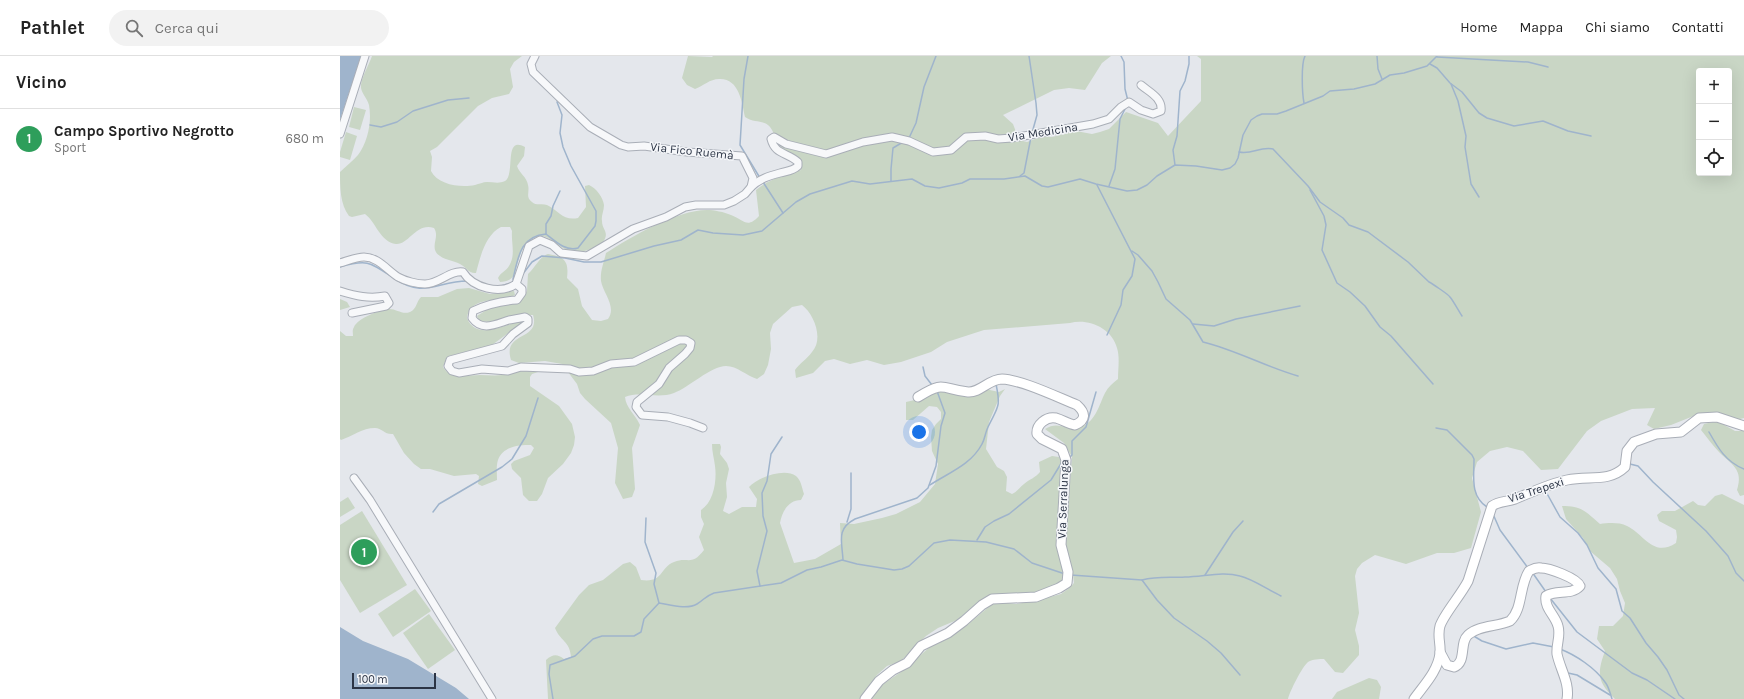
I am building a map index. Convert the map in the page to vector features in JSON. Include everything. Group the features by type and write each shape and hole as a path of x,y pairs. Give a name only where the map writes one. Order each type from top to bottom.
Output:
{"street":[{"path":"340,134 365,56"},
{"name":"Via Fico Ruemà","path":"535,56 531,64 533,72 590,127 621,145 628,147 644,146 687,152 742,156 752,178 751,187"},
{"name":"Via Medicina","path":"751,187 759,180 781,172 794,170 798,166 798,162 780,152 772,145 771,138 774,137 786,144 811,149 820,154 837,151 871,140 892,138 910,141 933,152 951,150 966,137 985,136 998,139 1012,138 1094,124 1110,119 1121,107 1129,102 1141,110 1153,114 1161,111 1162,105 1159,99 1141,85"},
{"path":"340,263 363,257 374,259 399,277 426,284 463,272 466,278 475,285 497,290 512,287 516,284 529,246 534,242 540,240 552,245 561,253 587,256 633,229 666,217 685,207 696,204 724,205 746,194 751,187"},
{"path":"516,284 522,289 522,293 516,300 498,301 484,306 473,311 472,318 475,322 482,326 491,326 525,318 528,319 528,323 513,334 502,346 450,360 448,366 452,370 459,373 482,369 508,371 520,367 570,369 580,372 593,371 611,364 634,362 679,340 686,340 691,344 690,348 669,368 659,384 637,402 636,407 642,415 668,417 703,428"},
{"path":"340,291 358,297 374,298 386,296 389,303 386,306 352,313"},
{"name":"Via Serralunga","path":"864,699 879,681 893,670 907,663 921,646 953,629 982,605 992,599 1036,597 1059,588 1067,583 1068,580 1068,572 1061,545 1066,460 1062,449 1042,439 1037,434 1037,429 1039,424 1049,418 1056,418 1068,424 1075,425 1083,419 1084,415 1082,410 1077,405 1032,387 1001,379 993,381 975,391 968,392 943,386 932,388 918,397"},
{"name":"Via Trepexi","path":"1414,699 1438,663 1440,652 1438,642 1440,626 1463,592 1468,581 1492,506 1496,503 1513,499 1545,486 1566,480 1581,478 1607,478 1625,467 1627,452 1634,442 1656,434 1681,432 1700,418 1717,417 1744,426"},
{"path":"354,478 370,500 492,699"},
{"path":"1440,652 1448,665 1454,667 1457,666 1461,661 1462,646 1467,636 1478,630 1510,621 1516,612 1523,583 1529,571 1539,567 1548,568 1576,580 1580,586 1572,591 1550,594 1546,596 1547,607 1558,625 1560,636 1557,653 1568,690 1567,699"}],"green space":[{"path":"372,56 522,56 514,62 510,69 513,87 509,94 492,98 478,106 437,147 430,151 432,157 431,171 439,180 457,186 469,186 486,182 503,182 508,177 510,171 511,157 514,146 518,145 525,147 524,156 517,166 527,182 528,196 530,200 535,204 547,205 565,217 573,219 578,218 586,207 585,186 592,186 601,196 604,205 602,224 606,236 603,242 589,250 574,252 565,249 547,237 538,236 533,238 525,246 513,277 504,282 500,282 498,278 509,266 512,258 512,231 510,227 501,227 491,235 484,247 476,273 474,273 460,264 442,257 437,253 435,250 436,234 434,228 422,228 405,241 396,244 386,240 365,214 352,217 349,216 342,201 340,172 358,155 367,138 370,111 361,85"},
{"path":"688,56 1111,56 1102,63 1085,90 1069,88 1054,90 1003,115 1013,124 1019,140 1027,142 1043,136 1052,137 1076,131 1092,134 1100,132 1109,129 1126,112 1158,123 1168,136 1201,101 1201,59 1197,56 1744,56 1744,418 1736,420 1714,413 1701,413 1671,425 1654,429 1647,425 1655,408 1632,409 1601,421 1587,431 1558,469 1541,470 1523,451 1507,447 1490,451 1477,462 1472,478 1481,512 1471,548 1454,553 1437,553 1406,564 1375,555 1362,563 1357,569 1355,576 1359,613 1355,630 1359,646 1359,655 1343,673 1335,672 1324,659 1308,662 1296,679 1288,699 871,699 883,684 901,672 931,646 966,626 991,605 1000,602 1016,604 1035,601 1061,594 1074,583 1065,546 1072,457 1064,443 1045,429 1055,425 1078,428 1091,420 1097,412 1106,391 1118,379 1119,359 1117,348 1110,335 1105,330 1091,323 1084,322 984,330 947,342 931,352 901,362 884,365 867,360 850,364 834,359 825,361 813,373 796,378 795,370 816,347 817,334 814,320 806,309 802,305 792,307 773,324 770,333 771,349 768,365 764,374 757,379 730,366 726,366 707,373 686,387 668,395 631,395 625,397 629,408 640,425 632,448 635,489 632,497 623,499 615,483 618,448 611,423 580,393 577,384 562,364 545,361 519,363 511,360 510,351 512,344 532,329 534,323 533,315 521,315 491,322 479,321 477,316 488,309 519,301 527,291 528,274 545,255 548,254 562,258 565,261 567,278 578,289 582,306 592,320 601,321 608,319 611,310 609,300 601,281 606,253 668,219 695,211 719,211 745,222 751,222 759,216 756,190 772,180 801,170 802,161 781,148 772,129 768,125 745,117 741,98 731,82 716,79 695,89 687,85 682,78"},
{"path":"354,107 366,110 360,130 349,127"},
{"path":"346,132 357,136 350,160 340,157"},
{"path":"469,288 490,294 514,291 515,295 480,303 469,311 467,318 471,325 477,329 491,330 521,321 522,323 492,345 449,356 443,367 446,371 450,374 460,376 499,375 534,370 538,372 532,374 530,377 530,386 559,406 572,424 575,437 571,453 563,464 548,478 542,494 537,501 529,501 523,495 521,478 512,469 511,464 514,461 530,455 534,448 531,445 521,445 507,449 500,455 497,462 497,480 482,486 478,484 479,476 476,474 454,476 430,469 421,469 404,453 393,434 377,428 366,429 341,440 340,439 340,331 346,336 353,336 353,329 356,324 370,315 389,309 407,313 414,309 421,297 438,297 457,289"},
{"path":"340,299 347,302 350,307 340,310"},
{"path":"941,389 985,389 999,392 1005,389 1000,396 989,422 986,449 997,467 1004,471 1007,477 1006,491 1012,494 1036,476 1040,472 1039,462 1052,456 1059,457 1062,463 1065,578 1063,581 1034,593 999,594 985,597 957,620 938,628 926,636 901,661 887,666 877,675 860,699 548,699 546,660 555,655 564,659 571,657 567,644 559,636 555,628 579,595 589,585 603,580 623,564 630,562 636,567 641,580 654,579 674,562 679,560 692,560 700,555 704,550 699,537 704,524 701,517 701,510 709,502 715,484 715,466 712,444 720,444 720,454 727,463 729,469 726,483 727,497 723,511 729,514 742,507 756,507 757,499 749,487 758,480 778,473 791,474 798,478 804,494 801,500 793,502 784,510 780,523 794,563 815,559 841,544 840,523 854,524 896,514 920,502 935,484 938,464 932,451 931,437 932,430 941,419 941,412 937,407 929,406 913,420 906,420 906,402 919,399"},
{"path":"1717,421 1735,431 1744,431 1744,495 1740,496 1737,490 1739,483 1738,472 1716,449 1701,430 1704,424"},
{"path":"1722,494 1744,505 1744,699 1615,699 1609,693 1600,677 1601,665 1605,651 1597,639 1599,626 1613,626 1623,616 1625,603 1617,579 1610,568 1590,551 1583,538 1566,519 1562,506 1579,508 1600,524 1617,523 1627,526 1649,543 1661,548 1668,547 1676,543 1677,537 1676,530 1659,521 1657,515 1662,511 1675,511 1693,501 1698,505 1705,506 1715,496"},
{"path":"348,497 355,508 340,517 340,502"},
{"path":"362,511 407,585 360,613 340,580 340,525"},
{"path":"415,589 431,611 393,637 378,614"},
{"path":"429,614 455,650 428,669 403,633"},
{"path":"1369,678 1377,680 1381,687 1379,699 1332,699 1337,692"}],"water":[{"path":"340,56 361,56 340,120"},
{"path":"340,627 363,641 408,659 456,688 469,699 340,699"}],"waterway":[{"path":"748,56 744,79 740,145 760,178"},
{"path":"909,138 916,123 924,87 936,56"},
{"path":"1029,56 1037,115 1032,133"},
{"path":"1121,56 1124,62 1125,89 1128,101"},
{"path":"1175,165 1173,150 1177,136 1180,91 1185,81 1189,64 1189,56"},
{"path":"1304,103 1302,78 1305,56"},
{"path":"1377,56 1378,69 1382,79"},
{"path":"522,275 532,262 542,256 565,258 584,262 601,262 654,246 681,240 698,230 713,233 743,235 762,231 796,202 810,194 852,181 870,184 912,179 925,186 939,188 962,183 970,179 1004,179 1025,176 1042,186 1048,187 1080,179 1127,191 1137,190 1147,185 1157,176 1175,165 1196,166 1222,170 1230,168 1235,164 1238,158 1243,135 1251,120 1257,116 1262,114 1277,114 1286,111 1323,96 1330,91 1354,89 1375,84 1390,75 1404,73 1427,66 1437,56"},
{"path":"1437,57 1528,62 1548,67"},
{"path":"1430,64 1437,68 1450,83 1462,92 1479,113 1487,118 1514,126 1543,121 1568,131 1591,136"},
{"path":"1451,84 1458,101 1466,136 1465,147 1471,184 1479,197"},
{"path":"370,125 381,127 397,122 413,111 448,100 469,98"},
{"path":"514,282 513,279 519,256 525,244 531,239 546,234 557,243 574,249 578,248 595,226 596,211 571,166 563,147 560,133 562,115 557,102"},
{"path":"1109,186 1115,169 1120,119 1126,107"},
{"path":"1020,176 1024,173 1031,137"},
{"path":"891,181 893,148 903,142"},
{"path":"1239,152 1244,153 1268,148 1273,149 1308,186 1320,202 1343,218 1349,225 1368,232 1408,262 1429,282 1449,296 1462,316"},
{"path":"763,182 783,213"},
{"path":"1097,185 1135,259 1132,276 1123,290 1121,305 1107,335"},
{"path":"1310,190 1324,216 1326,225 1322,250 1337,283 1350,292 1365,306 1380,327 1391,336 1433,384"},
{"path":"546,234 546,224 551,216 553,206 560,191"},
{"path":"1132,251 1138,255 1152,271 1166,299 1190,320 1203,342 1227,349 1298,376"},
{"path":"340,267 356,263 368,263 392,277"},
{"path":"395,279 405,285 415,288 432,287 458,281 469,281"},
{"path":"501,286 511,283"},
{"path":"1193,324 1214,326 1236,319 1300,306"},
{"path":"923,367 925,376 932,385"},
{"path":"930,485 959,468 972,458 983,442 987,429 998,407 996,384"},
{"path":"843,560 841,541 843,531 849,523 855,519 917,498 928,488 936,466 941,426 945,413 937,391"},
{"path":"1069,458 1072,455 1072,441 1086,427 1096,392"},
{"path":"433,512 439,504 502,467 512,459 526,436 538,398"},
{"path":"1436,428 1447,430 1472,455 1474,459 1475,492 1482,503 1487,507"},
{"path":"1709,432 1719,449 1727,458 1732,463 1744,469"},
{"path":"760,586 757,571 767,531 763,516 762,493 767,481 771,454 782,437"},
{"path":"977,540 985,527 1009,514 1051,480 1062,462"},
{"path":"1630,464 1638,466 1653,482 1706,531 1728,556 1736,573 1744,581"},
{"path":"847,522 851,509 851,473"},
{"path":"1545,490 1560,517 1578,533 1587,545 1598,568 1616,589 1622,611 1630,618 1646,643 1658,657 1667,670 1679,695 1684,699"},
{"path":"1493,514 1500,530 1528,568"},
{"path":"646,518 645,542 656,573 654,584 659,603"},
{"path":"1205,575 1233,532 1243,521"},
{"path":"553,699 549,674 550,665 575,656 593,639 602,636 634,636 641,632 644,619 659,603 689,607 697,604 714,593 781,583 807,570 842,560 894,570 902,569 909,566 934,543 950,540 986,542 1014,549 1032,563 1065,574"},
{"path":"1532,572 1546,592"},
{"path":"1071,575 1142,580 1226,574 1240,576 1281,596"},
{"path":"1142,580 1157,600 1174,618 1207,641 1221,653 1240,675"},
{"path":"1550,598 1577,632 1632,673 1647,680 1675,699"},
{"path":"1472,635 1482,641 1506,649 1533,643 1554,647"},
{"path":"1560,649 1579,658 1591,667 1606,684 1612,699"},
{"path":"1568,673 1577,675 1610,695"}],"place":[{"name":"Campo Sportivo Negrotto","path":"364,552"}]}
